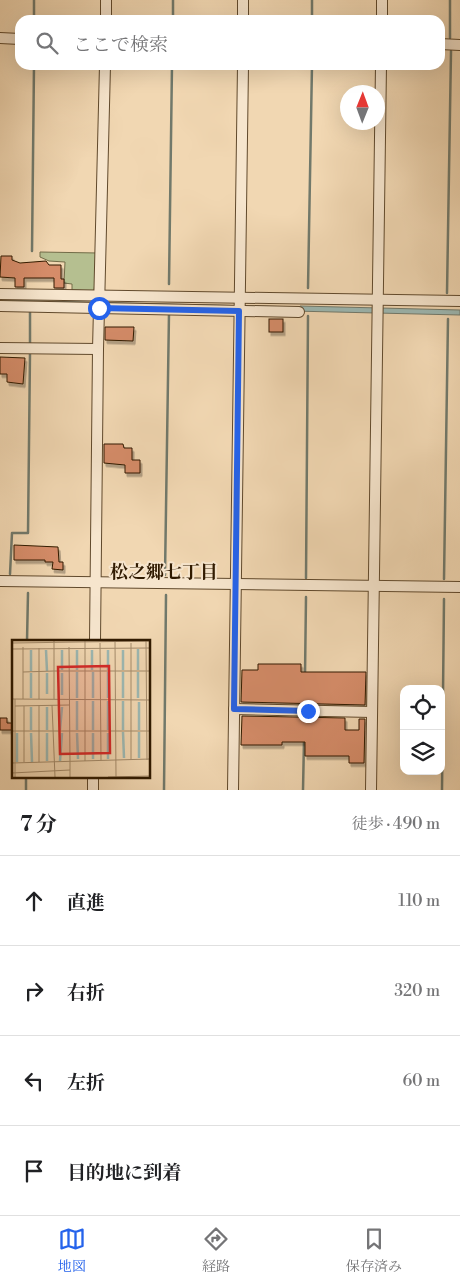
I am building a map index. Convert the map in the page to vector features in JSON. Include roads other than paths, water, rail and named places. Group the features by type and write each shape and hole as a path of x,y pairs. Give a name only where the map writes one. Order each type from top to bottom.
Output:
{"street":[{"path":"106,0 106,15"},
{"path":"243,0 243,15"},
{"path":"382,0 382,15"},
{"path":"0,38 15,39"},
{"path":"445,44 460,45"},
{"path":"95,640 98,349 105,70"},
{"path":"233,790 242,70"},
{"path":"371,790 381,70"},
{"path":"0,294 99,296 239,304 378,306 460,301"},
{"path":"0,306 99,308 239,304 299,312"},
{"path":"0,348 98,349"},
{"path":"0,582 460,587"},
{"path":"234,709 372,712"}],"water":[{"path":"0,300 460,310 460,315 0,304"}],"waterway":[{"path":"34,0 34,15"},
{"path":"173,0 173,15"},
{"path":"312,0 312,15"},
{"path":"450,0 450,38"},
{"path":"447,293 451,51"},
{"path":"32,251 34,70"},
{"path":"169,284 172,70"},
{"path":"308,288 312,70"},
{"path":"30,309 30,344"},
{"path":"165,575 169,313"},
{"path":"306,578 308,316"},
{"path":"444,579 448,319"},
{"path":"10,574 12,533 28,533 30,353"},
{"path":"27,640 28,593"},
{"path":"164,790 166,595"},
{"path":"305,675 306,597"},
{"path":"442,790 444,599"},
{"path":"303,790 304,741"},
{"path":"26,778 26,790"}],"district":[{"name":"松之郷七丁目","path":"164,572"}]}
